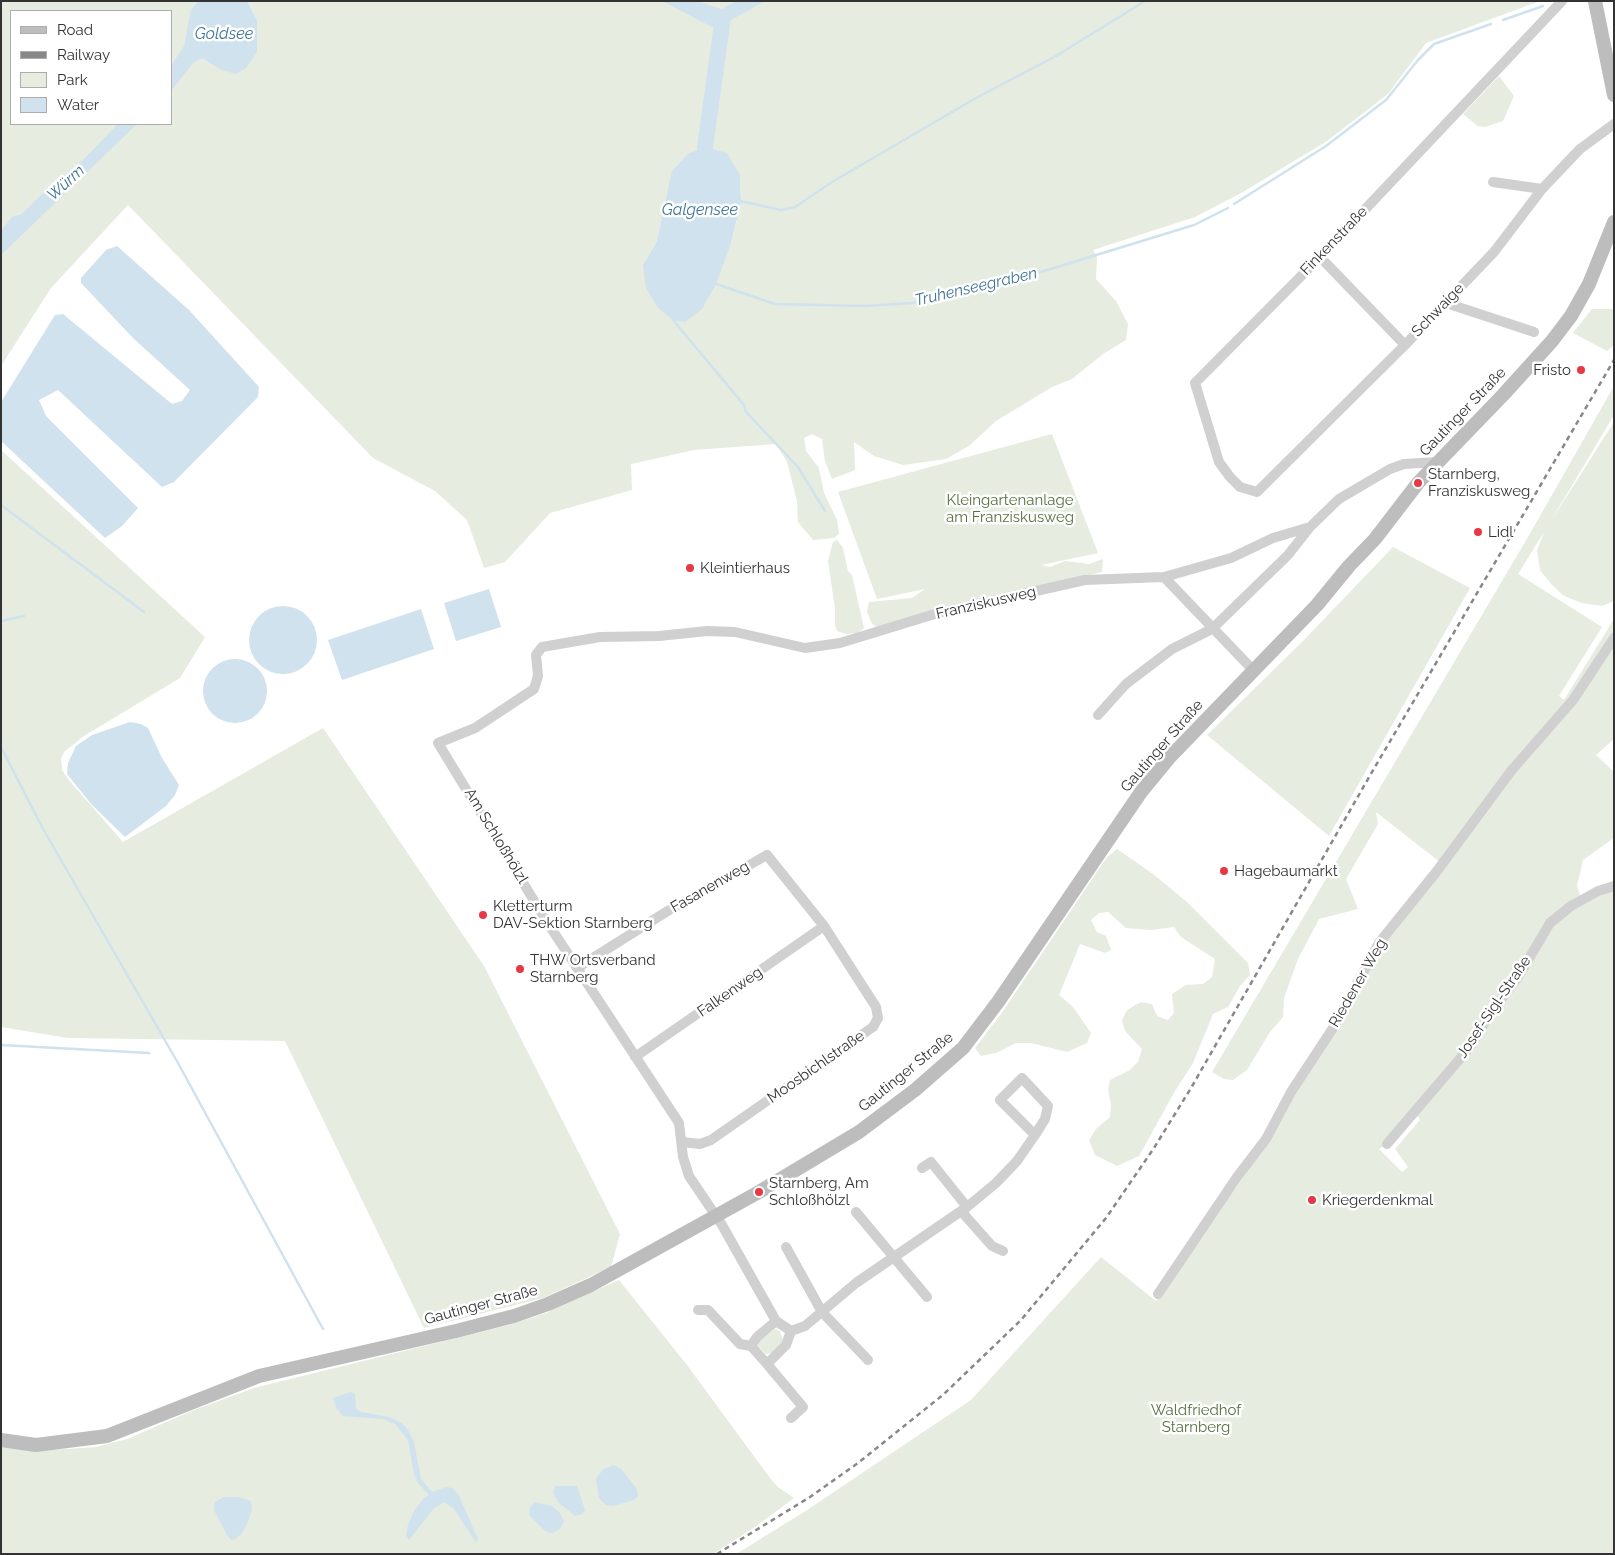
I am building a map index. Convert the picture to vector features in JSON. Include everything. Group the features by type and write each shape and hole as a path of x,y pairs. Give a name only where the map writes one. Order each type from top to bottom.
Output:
{"main road":[{"path":"1595,1 1614,95"},
{"name":"Gautinger Straße","path":"1,1440 36,1445 108,1436 259,1376 514,1316 591,1286 716,1216 859,1132 915,1090 963,1048 998,1002 1141,792 1253,670 1317,605 1375,539 1437,462 1503,395 1571,316 1596,269 1614,222"}],"street":[{"name":"Finkenstraße","path":"1257,492 1240,487 1219,462 1195,383 1320,258 1562,1"},
{"name":"Schwaige","path":"1257,492 1446,303 1494,252 1542,189 1580,149 1614,124"},
{"path":"1493,182 1542,189"},
{"path":"1320,258 1405,345"},
{"path":"1446,303 1534,332"},
{"name":"Franziskusweg","path":"538,676 536,655 542,647 600,637 659,636 708,631 735,632 805,648 840,642 938,613 1085,580 1164,577 1231,558 1273,538 1310,527 1339,499 1390,469 1404,464 1437,462"},
{"path":"1098,715 1126,684 1165,655 1212,629 1288,555 1310,527"},
{"path":"1164,577 1253,670"},
{"name":"Riedener Weg","path":"1158,1294 1237,1177 1266,1139 1291,1092 1333,1028 1379,943 1437,871 1511,771 1572,700 1614,638"},
{"name":"Am Schloßhölzl","path":"538,676 534,689 524,696 475,728 438,743 577,968 679,1123 683,1157 689,1176 716,1216 776,1320"},
{"name":"Fasanenweg","path":"577,968 666,912 767,855 824,926"},
{"name":"Josef-Sigl-Straße","path":"1387,1144 1470,1047 1490,1014 1518,977 1550,922 1571,906 1598,891 1614,886"},
{"name":"Falkenweg","path":"635,1057 824,926"},
{"name":"Moosbichlstraße","path":"682,1142 700,1144 710,1140 873,1027 878,1018 876,1007 824,926"},
{"path":"751,1346 757,1337 776,1320 791,1330 805,1326 856,1283 964,1209 1006,1172 1035,1135 1045,1119 1048,1106 1022,1078 1000,1100 1035,1135"},
{"path":"922,1168 931,1162 992,1246 1003,1251"},
{"path":"856,1212 893,1259 927,1297"},
{"path":"786,1247 822,1312 868,1360"},
{"path":"698,1310 708,1310 740,1344 751,1346 767,1364 803,1407 791,1418"},
{"path":"767,1364 786,1345 791,1330"}],"green space":[{"path":"1,1 198,1 191,10 257,20 247,1 1540,1 1426,43 1388,94 1327,141 1243,192 1195,217 1093,250 1097,258 1096,279 1116,301 1128,324 1126,340 1103,354 1072,379 1052,387 996,421 969,446 946,459 903,465 874,456 854,442 855,470 832,479 825,461 822,439 812,434 804,438 806,451 819,468 824,493 837,520 839,534 834,538 813,540 798,522 797,501 787,462 776,444 694,450 631,464 632,490 550,513 505,562 484,568 467,520 435,491 373,458 128,205 51,288 1,366","holes":["673,171 740,175 741,204 731,243 643,265 657,241"]},
{"path":"1499,76 1514,96 1503,121 1485,127 1478,126 1463,114"},
{"path":"1592,309 1614,309 1614,345 1607,351 1573,333"},
{"name":"Waldfriedhof Starnberg","path":"1614,386 1614,415 1549,524 1614,422 1614,601 1602,606 1582,603 1564,596 1552,585 1540,570 1537,550 1544,532 1518,574 1602,627 1559,696 1564,700 1614,619 1614,739 1596,755 1614,772 1614,838 1583,860 1577,886 1582,902 1614,889 1614,1554 736,1554 804,1512 971,1400 1101,1257 1156,1301 1268,1142 1304,1079 1337,1031 1381,946 1445,866 1376,812 1378,824 1346,879 1358,909 1319,919 1298,959 1284,998 1283,1017 1270,1032 1247,1070 1233,1080 1224,1079 1212,1072 1528,537","holes":["1415,1113 1420,1120 1395,1149 1408,1167 1402,1172 1379,1149 1387,1144"]},
{"name":"Kleingartenanlage am Franziskusweg","path":"1052,434 1098,553 1041,565 1050,567 1065,561 1089,564 1103,559 1102,572 877,627 872,624 867,612 869,602 912,598 925,589 877,599 838,492"},
{"path":"1,450 205,637 180,678 84,736 64,752 61,759 62,770 68,779 123,842 323,728 484,966 620,1234 611,1267 543,1298 424,1328 285,1041 68,1038 1,1027"},
{"path":"837,540 843,548 848,571 852,575 864,628 858,633 846,634 837,631 835,625 835,609 828,561 833,542"},
{"path":"1393,547 1470,588 1329,836 1207,735 1303,641"},
{"path":"1117,849 1153,874 1187,902 1248,963 1250,975 1240,986 1228,1007 1213,1014 1193,1063 1175,1091 1139,1156 1117,1166 1095,1155 1089,1140 1096,1129 1110,1117 1111,1104 1108,1089 1110,1080 1130,1070 1138,1062 1142,1049 1125,1031 1122,1020 1127,1010 1141,1002 1152,1004 1157,1016 1168,1020 1174,1013 1172,994 1186,985 1203,984 1212,977 1215,959 1181,937 1174,927 1151,930 1126,928 1108,912 1099,913 1091,920 1097,932 1106,936 1111,950 1105,953 1080,944 1059,995 1073,1007 1091,1033 1087,1043 1067,1052 1031,1043 1016,1043 996,1053 981,1056 975,1048 1001,1014 1107,857"},
{"path":"619,1280 687,1365 770,1478 778,1487 794,1498 755,1527 713,1554 1,1554 1,1447 37,1451 96,1447 127,1439 194,1410 254,1388 509,1325 546,1313"},
{"path":"775,1329 780,1331 783,1341 771,1353 766,1354 758,1346 759,1341"}],"water":[{"name":"Goldsee","path":"198,1 247,1 257,20 257,52 246,68 236,74 222,70 202,58 193,63 172,90 172,64 184,46 191,10"},
{"path":"662,1 697,1 722,9 736,1 765,1 722,25 712,27"},
{"name":"Würm","path":"117,125 136,125 1,255 1,231 12,217 22,214 45,191 78,165"},
{"name":"Galgensee","path":"705,147 727,153 740,175 741,203 731,243 716,284 702,309 685,322 673,320 658,308 646,288 643,265 657,241 672,171 688,154"},
{"path":"117,246 189,310 259,387 258,397 174,482 162,487 58,390 39,400 46,416 138,508 122,526 105,538 1,441 1,402 55,315 63,314 172,404 182,401 190,390 133,338 81,283 81,278 106,250"},
{"path":"489,589 501,627 456,641 444,603"},
{"path":"283,606 296,609 307,616 314,627 317,640 314,653 307,664 296,671 283,674 270,671 259,664 252,653 249,640 252,627 259,616 270,609"},
{"path":"421,609 434,649 342,680 328,640"},
{"path":"235,659 253,665 261,673 267,691 261,709 253,717 235,723 217,717 209,709 203,691 209,673 217,665"},
{"path":"130,722 141,724 148,728 162,758 179,785 175,795 166,806 125,837 92,805 67,774 68,763 76,746 92,735"},
{"path":"351,1392 355,1394 356,1409 361,1412 389,1417 402,1423 408,1430 414,1442 421,1479 432,1492 446,1487 452,1488 458,1494 478,1539 476,1542 453,1508 444,1502 434,1508 409,1540 406,1535 414,1511 424,1498 429,1495 418,1483 414,1474 408,1440 395,1424 383,1419 343,1416 336,1408 333,1398"},
{"path":"614,1465 621,1469 637,1489 638,1496 634,1500 613,1506 606,1505 599,1498 596,1478 604,1469"},
{"path":"555,1486 577,1486 585,1510 582,1514 575,1516 558,1502 553,1493"},
{"path":"224,1497 238,1497 251,1501 252,1510 247,1524 242,1533 231,1540 214,1510 215,1502"},
{"path":"535,1502 552,1506 560,1513 564,1521 560,1529 553,1533 546,1532 529,1515 530,1507"}],"waterway":[{"path":"740,201 781,210 795,207 832,182 976,98 1056,56 1145,1"},
{"path":"1503,20 1543,6"},
{"path":"705,147 723,17"},
{"name":"Truhenseegraben","path":"1234,204 1326,146 1386,100 1418,60 1434,44 1491,24"},
{"name":"Truhenseegraben","path":"716,284 775,304 866,306 912,303 1000,284 1054,268 1194,225 1228,208"},
{"path":"673,320 744,405 746,412 798,467 825,511"},
{"path":"1,505 144,612"},
{"path":"1,621 24,616"},
{"path":"1,747 42,827 178,1063 323,1329"},
{"path":"1,1045 149,1053"}],"railway":[{"path":"717,1554 810,1497 858,1463 944,1394 1021,1320 1106,1218 1154,1148 1191,1088 1372,772 1614,360"}],"place":[{"name":"Fristo","path":"1581,370"},
{"name":"Starnberg, Franziskusweg","path":"1418,483"},
{"name":"Lidl","path":"1478,532"},
{"name":"Kleintierhaus","path":"690,568"},
{"name":"Hagebaumarkt","path":"1224,871"},
{"name":"Kletterturm DAV-Sektion Starnberg","path":"483,915"},
{"name":"THW Ortsverband Starnberg","path":"520,969"},
{"name":"Starnberg, Am Schloßhölzl","path":"759,1192"},
{"name":"Kriegerdenkmal","path":"1312,1200"}]}
